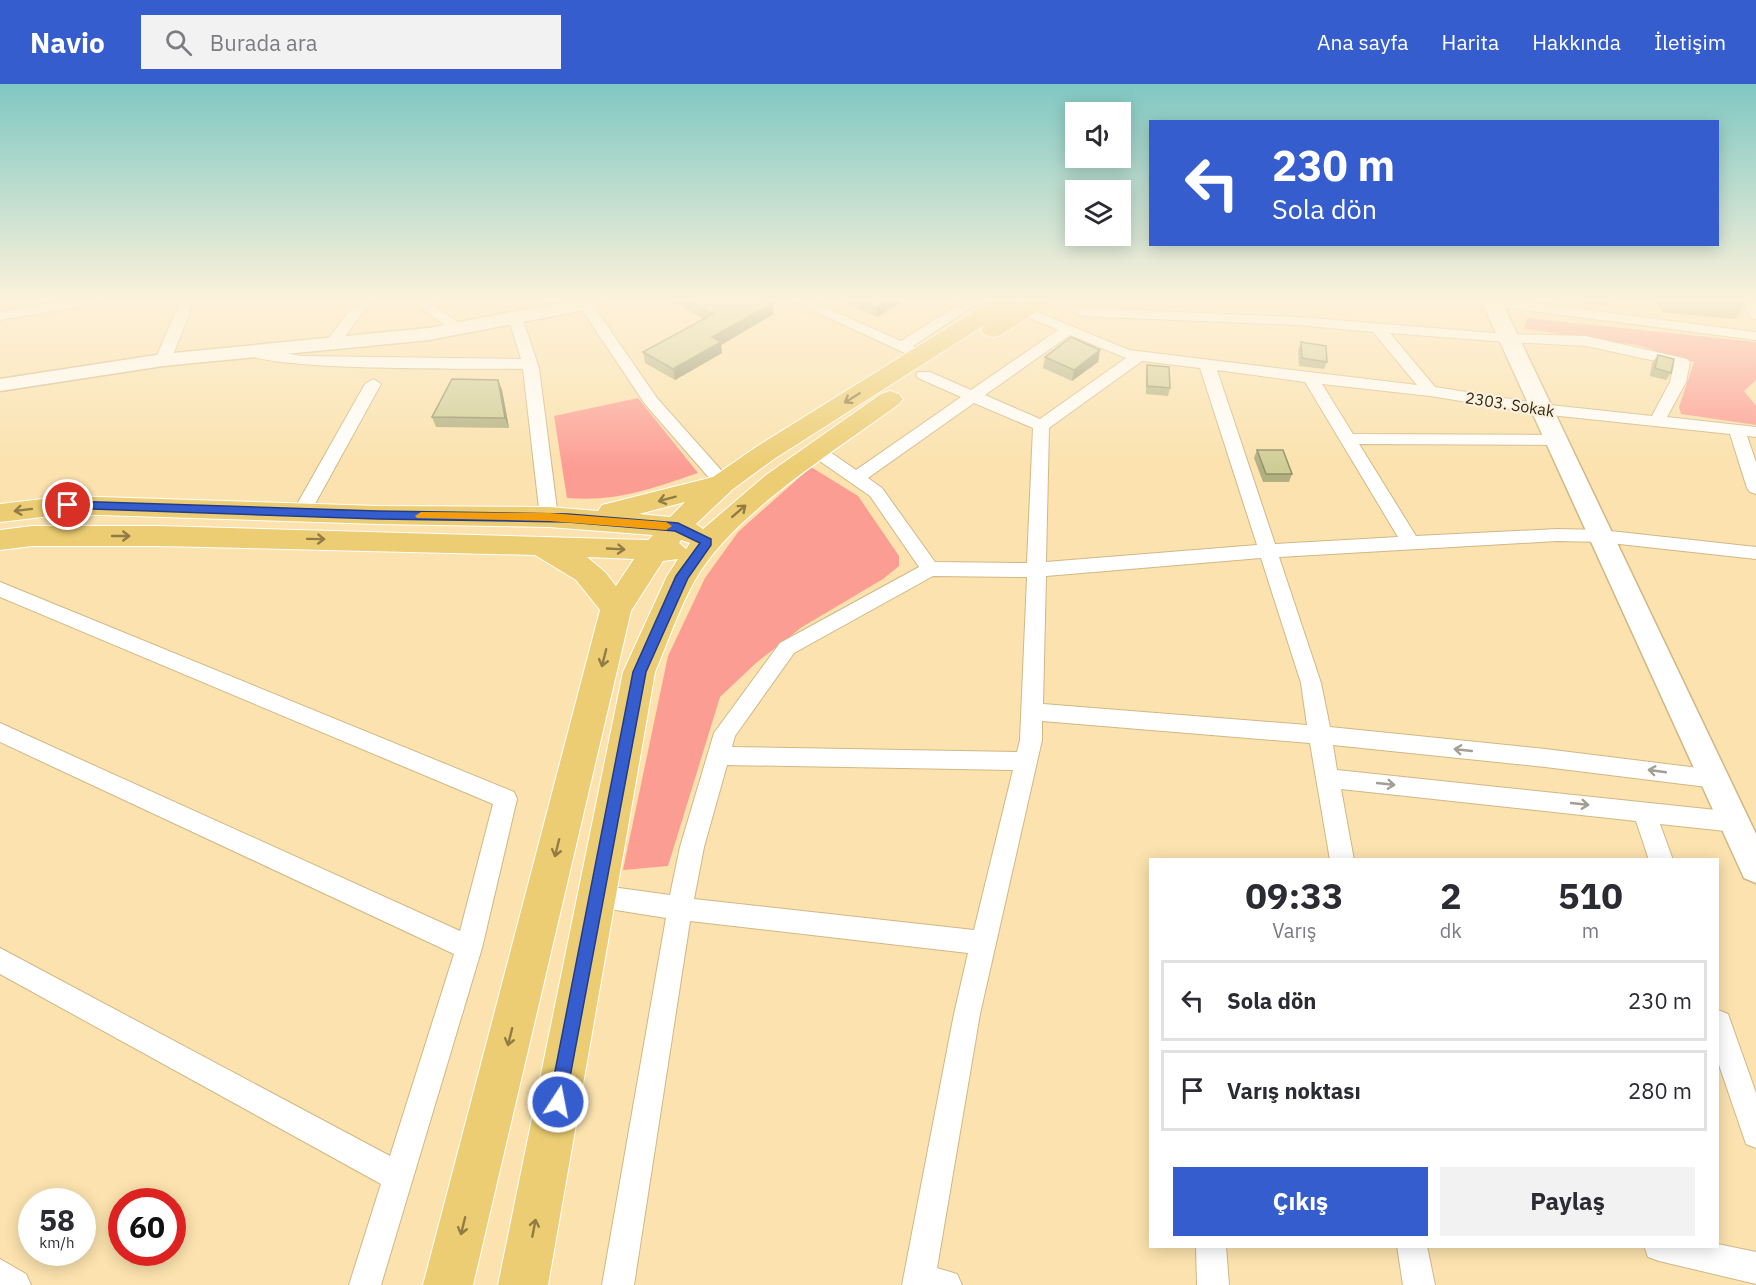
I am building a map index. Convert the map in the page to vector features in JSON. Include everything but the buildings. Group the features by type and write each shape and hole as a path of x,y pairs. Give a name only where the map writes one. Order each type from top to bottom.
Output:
{"main road":[{"path":"0,513 68,505 301,513 559,518 631,508 723,483 765,453 921,356"},
{"path":"0,540 32,536 159,536 537,545 685,543 736,513 817,451 915,359"},
{"path":"448,1285 616,610 685,543 723,483"},
{"path":"559,518 685,543"},
{"path":"523,1285 639,672 682,576 685,543"},
{"path":"537,545 569,559 592,576 616,610"}],"street":[{"path":"163,360 165,356"},
{"path":"0,385 163,360 207,356"},
{"path":"274,356 301,361 530,364"},
{"path":"529,356 559,518"},
{"path":"623,356 651,401 723,483"},
{"path":"909,356 972,396 1041,426"},
{"path":"915,359 918,356"},
{"path":"856,478 1030,356"},
{"path":"1041,426 1139,356"},
{"name":"2303. Sokak","path":"1139,356 1431,391 1542,409 1756,432"},
{"path":"1402,356 1431,391"},
{"path":"1516,356 1748,845"},
{"path":"1655,356 1682,362 1678,382 1657,421"},
{"path":"1207,365 1311,683 1342,858"},
{"path":"1310,378 1412,543"},
{"path":"301,513 373,384"},
{"path":"928,1284 967,1014 1031,740 1041,426"},
{"path":"1737,430 1756,488"},
{"path":"1347,439 1556,440"},
{"path":"817,451 876,492 930,569"},
{"path":"618,1285 692,847 725,733 787,648 930,569 1036,570 1268,551 1557,535 1601,536 1756,553"},
{"path":"0,589 506,799 469,948 365,1285"},
{"path":"1032,712 1202,724 1628,767 1715,779"},
{"path":"0,732 469,948"},
{"path":"719,756 1026,761"},
{"path":"1328,777 1644,811 1748,845"},
{"path":"1644,811 1660,858"},
{"path":"597,896 718,914 984,944"},
{"path":"0,960 399,1177"},
{"path":"1719,1026 1756,1134"},
{"path":"1211,1248 1213,1285"},
{"path":"1412,1248 1419,1285"},
{"path":"1668,1248 1756,1268"},
{"path":"0,1275 15,1285"}],"shaded area":[{"path":"1674,356 1756,356 1756,380 1744,391 1756,406 1756,425 1681,414 1679,407 1694,362"},
{"path":"638,398 698,473 634,493 602,498 567,498 554,416"},
{"path":"811,467 858,496 899,556 899,566 883,579 802,627 756,663 720,697 668,866 623,870 668,656 705,578 738,532"}],"slow traffic":[{"path":"421,516 549,517 666,526"}],"route":[{"path":"68,505 378,515 568,518 678,527 707,542 682,576 639,672 558,1102"}]}
